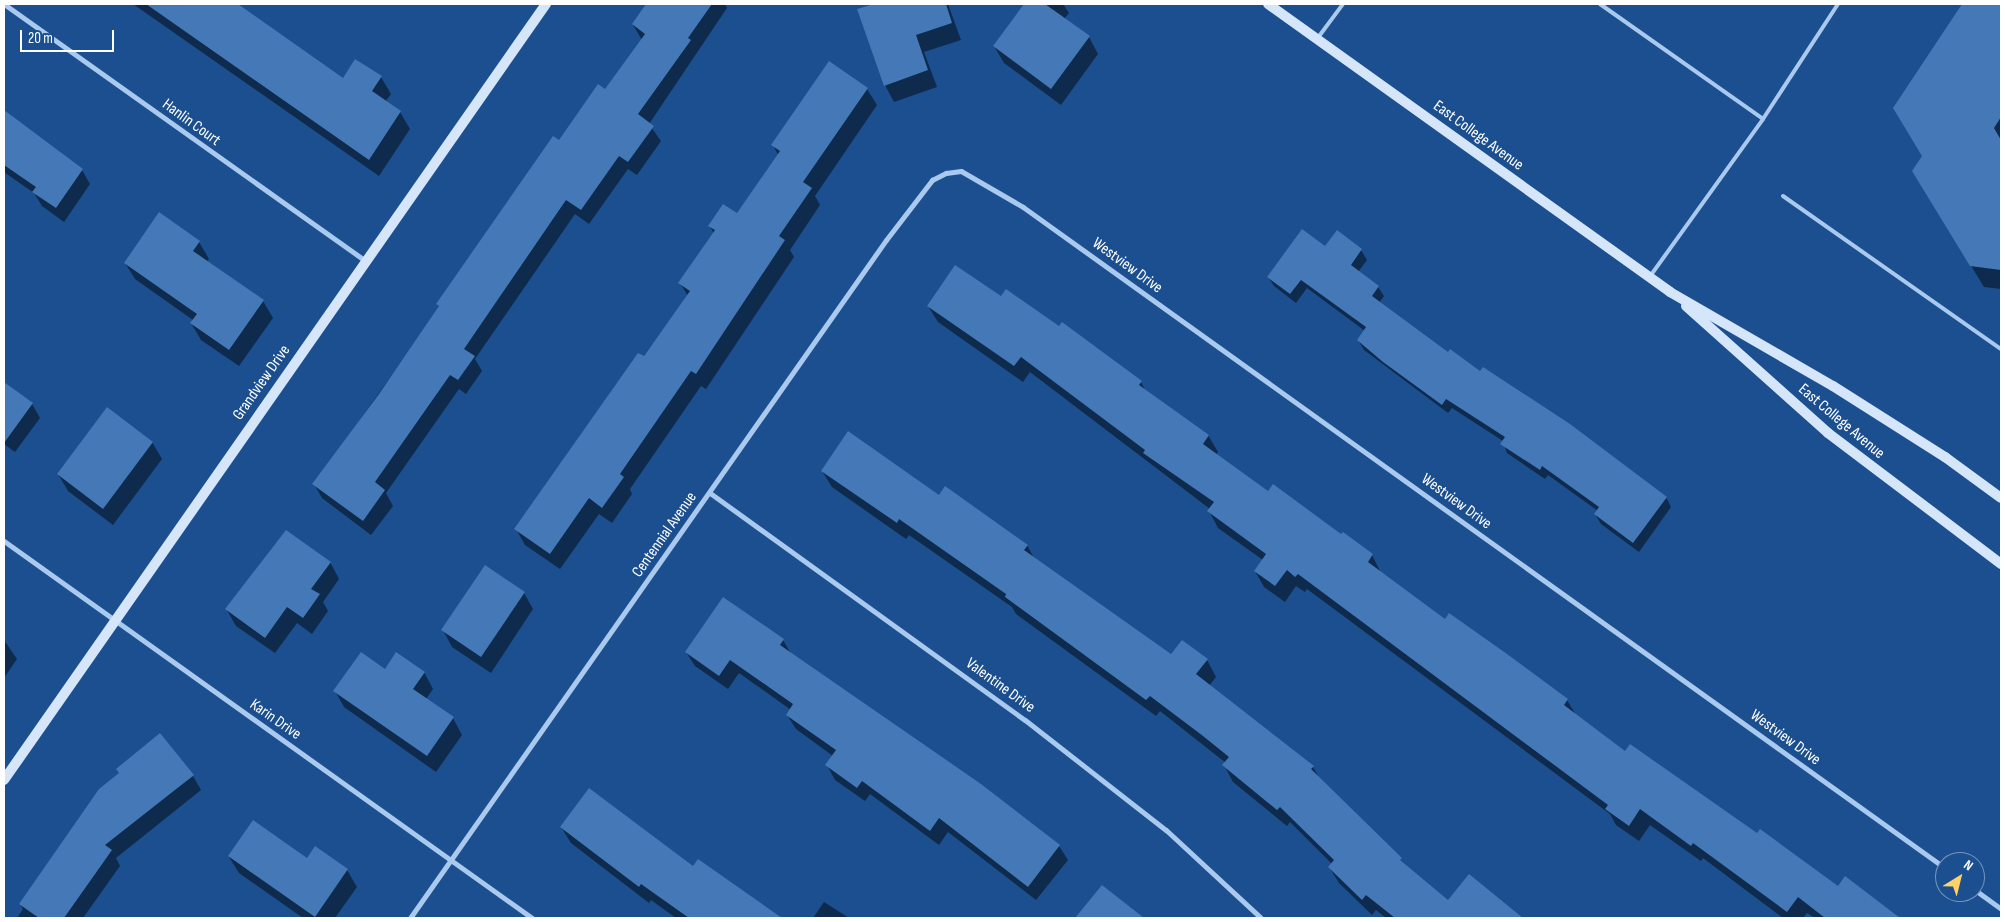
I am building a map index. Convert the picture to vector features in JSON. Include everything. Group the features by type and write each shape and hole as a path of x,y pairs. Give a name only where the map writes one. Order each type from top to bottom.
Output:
{"main road":[{"name":"Grandview Drive","path":"4,780 546,4"},
{"name":"East College Avenue","path":"1268,4 1649,278 1833,386 1945,457 2001,498"},
{"name":"East College Avenue","path":"1670,292 1828,434 2001,564"}],"street":[{"name":"Hanlin Court","path":"4,4 365,262"},
{"name":"Westview Drive","path":"946,173 961,171 1023,207 1935,861"},
{"name":"Centennial Avenue","path":"410,918 886,240 932,180 946,173"},
{"name":"Valentine Drive","path":"710,493 1025,720 1166,830 1260,918"},
{"name":"Karin Drive","path":"4,541 114,622 532,918"},
{"path":"1985,897 2001,909"}],"lane":[{"path":"1317,39 1343,4"},
{"path":"1600,4 1763,119"},
{"path":"1649,278 1763,119 1838,4"},
{"path":"1784,196 2001,348"}],"building":[{"path":"146,4 238,4 343,78 355,59 382,76 372,91 401,111 369,160"},
{"path":"646,4 712,4 688,38 691,40 638,114 654,126 628,162 619,156 581,210 566,200 464,349 475,356 458,380 450,375 375,482 385,490 363,521 312,484 379,394 439,306 436,304 553,136 559,140 598,84 605,89 645,34 632,24"},
{"path":"874,4 946,4 952,23 916,35 928,70 884,86 857,9"},
{"path":"1024,4 1045,4 1090,36 1051,89 993,46"},
{"path":"1962,4 2001,4 2001,117 1994,128 2001,140 2001,270 1970,266 1912,171 1922,156 1893,108"},
{"path":"829,61 868,88 803,182 812,188 779,236 785,240 696,374 691,371 620,474 624,477 602,508 589,498 550,554 514,529 638,353 644,356 690,291 678,283 715,230 708,226 723,204 737,213 780,151 771,145"},
{"path":"4,110 83,169 56,208 32,192 36,187 4,165"},
{"path":"159,212 200,241 193,251 264,300 229,350 190,323 197,314 124,263"},
{"path":"1302,229 1325,246 1337,230 1362,249 1351,265 1379,286 1372,296 1448,352 1450,349 1480,371 1483,367 1570,424 1667,497 1633,543 1594,514 1599,507 1542,466 1540,470 1500,444 1505,437 1446,399 1442,405 1383,362 1357,340 1366,327 1301,280 1290,294 1267,277"},
{"path":"955,265 1001,296 1006,289 1059,326 1062,322 1142,381 1139,385 1209,435 1203,444 1268,491 1273,484 1341,534 1343,532 1373,554 1368,562 1445,619 1449,613 1507,654 1568,699 1564,705 1625,751 1630,744 1757,833 1760,829 1838,886 1845,876 1900,918 1825,918 1798,897 1787,912 1693,843 1691,846 1640,809 1629,826 1605,809 1608,805 1298,574 1295,577 1287,570 1275,586 1254,571 1266,554 1207,511 1214,502 1143,453 1145,450 1021,357 1014,366 927,306"},
{"path":"4,382 33,403 4,443"},
{"path":"107,407 153,442 103,509 57,474"},
{"path":"848,431 939,495 945,486 1028,545 1024,550 1171,654 1182,640 1208,659 1196,674 1314,766 1311,769 1402,858 1400,860 1448,900 1469,874 1523,918 1395,918 1366,895 1362,900 1328,867 1334,860 1280,807 1277,810 1222,765 1229,757 1203,736 1150,696 1146,700 1005,597 1006,594 899,519 897,523 821,471"},
{"path":"286,530 331,562 311,589 320,594 303,618 287,607 265,638 225,609"},
{"path":"485,565 525,592 481,657 441,630"},
{"path":"723,597 784,639 780,645 981,784 1060,845 1028,887 939,818 930,831 862,781 857,788 825,765 836,750 786,715 793,704 730,660 719,676 685,652"},
{"path":"361,652 385,669 396,652 425,672 413,689 454,717 427,756 333,691"},
{"path":"160,733 194,775 105,845 112,850 64,918 39,918 19,904 99,789 119,773 116,769"},
{"path":"589,788 693,866 698,859 782,918 689,918 641,884 639,887 560,827"},
{"path":"253,820 307,858 315,846 348,869 315,917 228,856"},
{"path":"1102,885 1144,918 1075,918"}]}
